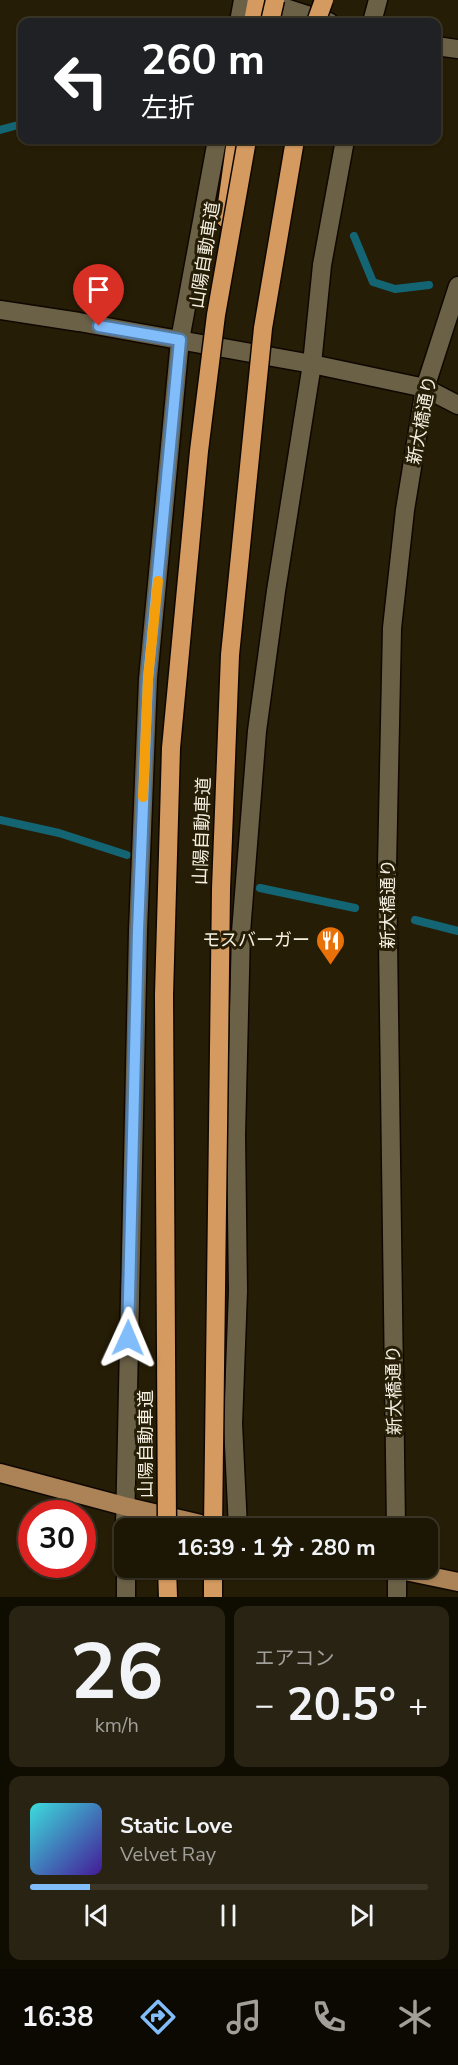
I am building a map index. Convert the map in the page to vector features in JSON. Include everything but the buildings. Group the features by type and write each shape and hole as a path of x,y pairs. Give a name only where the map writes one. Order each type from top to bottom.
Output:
{"highway":[{"path":"254,18 259,0"},
{"path":"271,18 275,0"},
{"path":"316,18 322,0"},
{"path":"216,315 227,202 235,144"},
{"name":"山陽自動車道","path":"167,1518 164,995 171,748 199,451 216,315 246,144"},
{"name":"山陽自動車道","path":"216,1518 221,889 230,655 263,328 294,144"},
{"path":"167,1578 168,1597"},
{"path":"213,1578 213,1597"}],"main road":[{"path":"0,1473 174,1518"},
{"path":"438,1577 458,1581"}],"street":[{"path":"240,18 243,0"},
{"path":"259,0 316,18"},
{"path":"373,18 378,0"},
{"path":"441,47 458,49"},
{"path":"124,1518 138,931 148,679 180,340 216,144"},
{"path":"238,1518 233,1424 238,1291 236,1135 242,932 257,731 276,591 312,364 322,265 344,144"},
{"name":"新大橋通り","path":"396,1518 387,867 392,628 405,510 425,388 458,286"},
{"path":"0,310 312,364 425,388 458,405"},
{"path":"126,1578 126,1597"},
{"path":"396,1578 397,1597"}],"waterway":[{"path":"0,130 18,125"},
{"path":"354,236 373,282 395,289 429,285"},
{"path":"0,820 59,833 127,855"},
{"path":"260,888 355,908"},
{"path":"415,920 458,931"}],"slow traffic":[{"path":"143,797 148,679 158,581"}],"place":[{"name":"モスバーガー","path":"331,966"}],"route":[{"path":"99,326 180,340 148,679 138,931 128,1338"}]}
